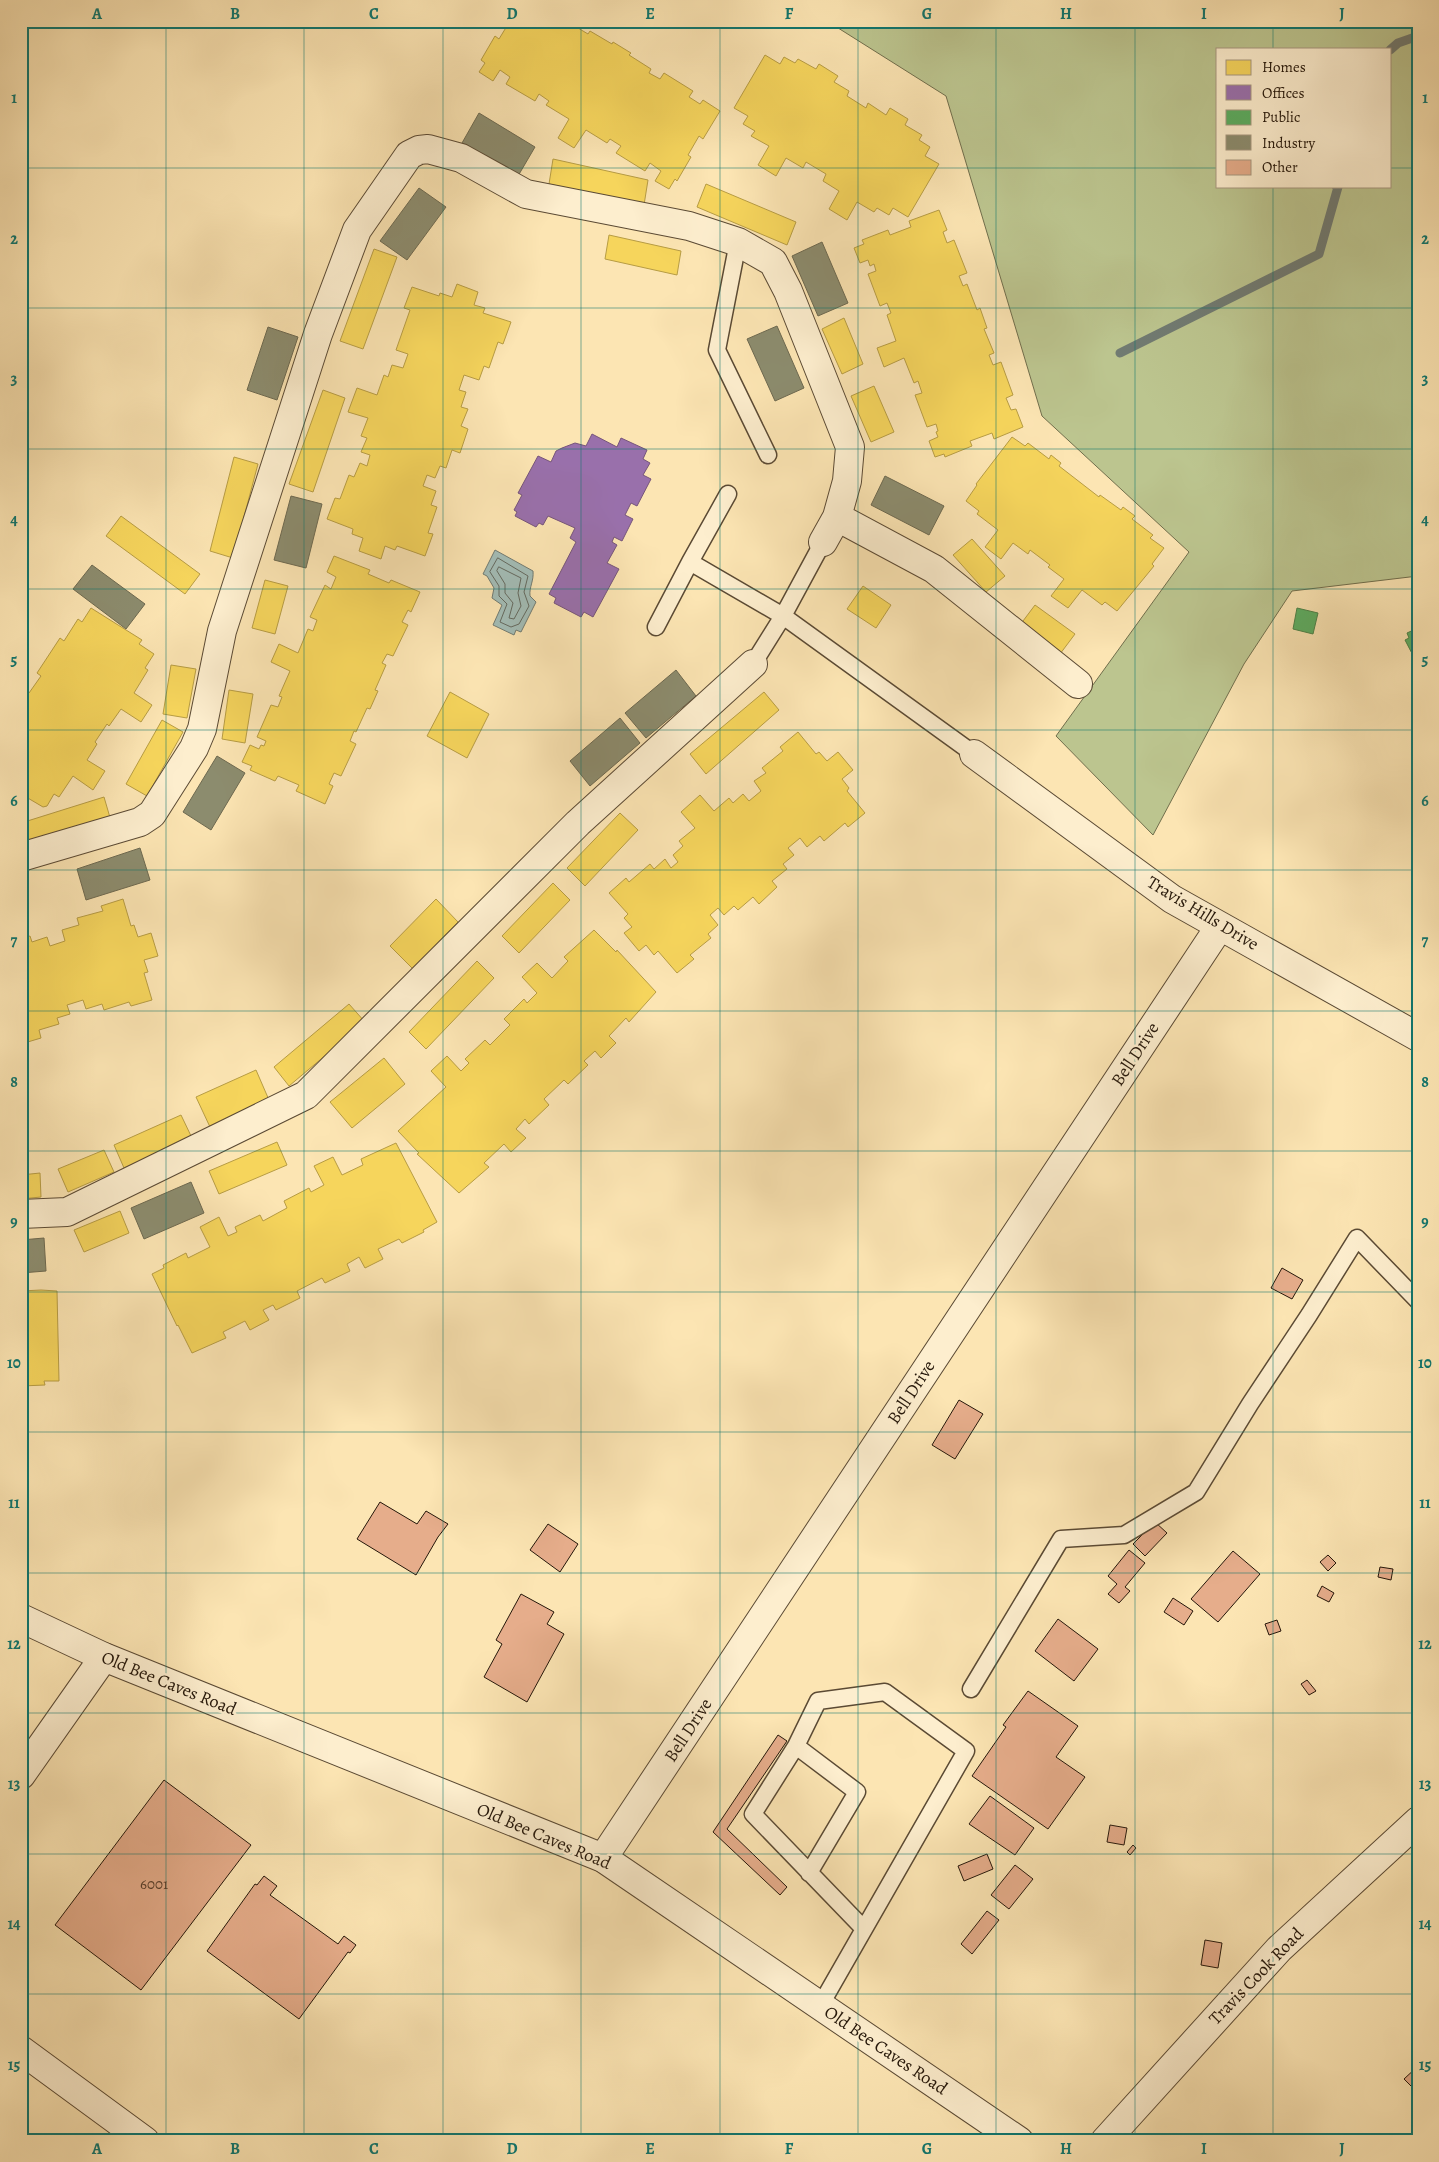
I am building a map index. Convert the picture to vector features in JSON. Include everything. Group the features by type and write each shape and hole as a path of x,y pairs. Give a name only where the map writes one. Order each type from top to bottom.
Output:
{"street":[{"path":"21,857 140,822 152,814 194,748 202,729 222,631 322,326 357,230 409,155 419,150 428,149 461,158 526,194 689,226 738,242 773,262 788,291 850,447 846,481 838,516 823,542"},
{"path":"838,516 934,569 1078,684"},
{"path":"21,1214 67,1212 306,1095 578,823 753,664"},
{"name":"Travis Hills Drive","path":"974,754 1172,899 1418,1037"},
{"name":"Bell Drive","path":"603,1858 1220,926"},
{"name":"Old Bee Caves Road","path":"21,1618 104,1657 603,1858 1019,2141"},
{"path":"21,1775 104,1657"},
{"name":"Travis Cook Road","path":"1105,2141 1279,1949 1418,1821"},
{"path":"21,2050 145,2141"}],"lane":[{"path":"738,242 718,350 768,455"},
{"path":"656,627 728,494"},
{"path":"753,664 783,616 823,542"},
{"path":"690,562 783,616 974,754"},
{"path":"971,1689 1061,1540 1124,1535 1196,1492 1250,1404 1357,1238 1418,1301"},
{"path":"820,2006 966,1751 885,1692 818,1701 796,1746 753,1814 864,1929"},
{"path":"796,1746 857,1792 809,1873"}],"green space":[{"path":"827,21 1418,21 1418,576 1292,591 1244,664 1153,835 1056,736 1189,552 1042,416 946,96"}],"water":[{"path":"495,550 533,571 530,596 536,602 521,632 516,630 514,635 493,625 502,605 492,598 494,588 487,576 483,574"}],"building: Homes":[{"path":"510,21 580,21 578,28 588,34 590,31 612,44 613,42 651,69 649,73 660,79 664,73 693,91 689,97 700,104 703,100 720,111 703,139 699,136 688,155 691,157 677,181 675,179 669,189 655,181 661,171 650,163 645,171 616,153 621,146 610,139 607,143 586,130 574,148 558,138 569,119 546,105 549,101 539,94 535,101 506,84 510,77 500,70 493,81 479,72 485,63 481,60 495,36 499,39"},
{"path":"765,55 780,64 784,57 795,63 798,59 816,69 819,64 838,76 834,82 849,91 847,96 866,108 868,103 886,115 890,108 908,119 905,125 922,135 919,140 930,147 925,156 939,164 908,217 893,208 889,215 877,208 874,212 857,202 847,220 829,209 839,191 823,181 826,174 806,162 803,168 786,158 776,176 758,165 769,146 751,136 755,131 743,124 748,116 734,108"},
{"path":"553,159 648,180 644,205 549,184"},
{"path":"706,184 796,222 787,245 697,207"},
{"path":"939,210 947,230 943,232 947,243 954,240 967,273 959,276 963,286 967,284 977,310 980,308 987,328 984,329 994,353 989,355 993,365 1001,362 1013,395 1006,398 1011,410 1016,409 1023,427 994,439 992,433 970,441 972,446 945,457 944,454 935,457 929,441 938,437 936,424 927,427 915,395 922,393 918,381 914,383 904,358 884,367 877,348 896,341 887,315 891,313 887,303 880,306 868,274 876,271 874,264 870,266 868,260 860,263 854,248 864,244 862,240 888,230 890,235 911,227 909,221"},
{"path":"609,235 681,251 677,275 605,259"},
{"path":"374,249 397,257 363,349 340,341"},
{"path":"457,284 478,292 474,305 485,308 483,313 511,322 503,344 498,342 489,368 484,366 479,380 464,375 459,390 466,392 461,407 468,409 461,426 468,429 460,453 452,450 446,468 440,466 435,478 427,475 423,486 436,491 431,505 437,507 428,533 433,534 425,556 397,546 395,550 385,546 381,559 359,551 363,538 352,534 353,529 327,519 335,498 340,499 349,475 354,477 360,463 367,466 370,455 361,452 367,438 361,436 368,418 348,412 357,388 377,395 384,375 388,377 392,365 403,368 408,354 396,350 410,310 404,308 412,287 439,296 440,293 452,297"},
{"path":"844,318 863,364 842,374 822,329"},
{"path":"874,386 894,432 871,442 851,396"},
{"path":"323,390 345,398 313,492 289,484"},
{"path":"1012,437 1025,446 1028,443 1049,459 1051,455 1061,463 1059,466 1099,497 1100,495 1121,510 1123,507 1135,516 1132,519 1153,535 1150,538 1164,548 1152,564 1154,566 1117,611 1105,602 1102,605 1082,590 1068,608 1051,596 1064,579 1048,567 1050,565 1030,550 1028,554 1013,543 1001,559 985,547 998,530 977,514 979,511 966,501 976,484"},
{"path":"234,457 258,464 233,558 210,551"},
{"path":"121,516 200,574 185,594 106,536"},
{"path":"972,539 1005,576 986,592 953,555"},
{"path":"334,556 370,570 368,574 389,583 391,580 420,592 411,612 408,610 402,622 408,625 393,656 387,654 382,663 386,665 375,690 378,691 370,709 367,708 356,732 354,731 350,741 356,744 341,776 334,773 329,784 333,786 325,804 296,791 299,785 278,776 275,781 250,770 252,766 242,762 250,745 259,749 261,745 264,746 266,741 257,737 271,705 278,707 282,697 279,696 290,671 271,662 279,644 298,653 308,629 313,631 317,620 310,617 325,585 331,589 336,577 327,572"},
{"path":"265,580 288,586 275,634 252,628"},
{"path":"863,586 891,605 876,628 847,609"},
{"path":"1035,605 1075,634 1060,654 1020,625"},
{"path":"91,608 142,640 139,644 154,654 145,668 148,670 134,693 152,705 141,722 121,709 109,726 107,724 95,742 97,744 87,760 105,771 93,790 73,776 59,797 54,794 47,806 43,807 21,794 21,693 23,690 29,693 41,676 37,673 60,638 64,641 78,619 82,622"},
{"path":"171,665 196,669 187,718 163,714"},
{"path":"229,690 253,694 245,743 222,739"},
{"path":"450,692 489,714 467,758 427,736"},
{"path":"764,692 779,710 706,774 690,754"},
{"path":"162,720 183,732 147,796 126,784"},
{"path":"798,732 816,754 819,752 827,761 838,752 853,770 842,779 849,788 847,791 865,813 848,827 845,823 824,841 820,836 807,847 800,838 788,848 794,855 783,864 787,869 772,881 777,887 759,904 753,897 738,910 734,906 724,915 718,908 710,915 718,925 708,934 711,938 690,955 694,959 677,973 658,951 654,955 646,945 639,951 624,933 632,927 624,918 628,914 609,893 626,878 629,882 650,864 654,869 665,859 671,868 678,862 673,855 683,846 679,841 695,828 681,812 700,795 714,811 729,798 733,803 743,794 749,801 761,791 754,781 766,773 762,768 783,751 780,747"},
{"path":"104,797 111,821 21,849 21,823"},
{"path":"620,813 638,830 585,886 567,868"},
{"path":"553,883 570,900 519,953 502,936"},
{"path":"123,899 131,926 134,925 138,937 151,933 158,956 144,960 148,972 144,973 152,1000 131,1006 129,1002 104,1010 102,1004 86,1009 83,1000 67,1005 70,1014 57,1018 59,1024 39,1030 41,1038 21,1044 21,939 30,936 32,942 47,937 50,946 65,941 62,930 79,925 77,918 103,911 101,906"},
{"path":"436,899 458,922 413,969 390,946"},
{"path":"594,930 616,952 617,950 656,992 629,1022 626,1018 609,1036 616,1043 601,1058 595,1051 584,1061 588,1065 568,1084 564,1080 544,1099 549,1105 529,1124 525,1119 516,1129 526,1138 511,1152 504,1144 484,1163 489,1167 459,1193 417,1154 419,1153 398,1131 446,1087 431,1071 447,1056 461,1071 469,1063 465,1059 485,1040 490,1045 510,1025 504,1019 524,999 527,1003 537,993 522,977 537,963 552,978 568,961 564,957"},
{"path":"477,961 494,978 426,1049 409,1032"},
{"path":"349,1004 365,1022 289,1086 274,1067"},
{"path":"384,1058 405,1084 352,1128 330,1102"},
{"path":"256,1070 269,1100 210,1127 196,1097"},
{"path":"181,1115 192,1138 124,1168 114,1145"},
{"path":"277,1142 287,1165 219,1194 209,1171"},
{"path":"396,1143 437,1222 423,1230 424,1232 402,1243 399,1239 378,1249 383,1259 365,1268 359,1257 347,1264 350,1271 325,1283 322,1278 297,1291 300,1298 276,1310 273,1305 263,1310 269,1320 250,1330 245,1321 223,1332 226,1338 192,1353 152,1274 164,1268 163,1265 186,1253 188,1258 210,1247 200,1227 219,1217 228,1236 237,1232 235,1227 260,1215 263,1221 287,1208 284,1201 309,1188 311,1192 324,1185 314,1166 333,1157 342,1175 363,1165 361,1159"},
{"path":"104,1150 114,1172 68,1192 58,1169"},
{"path":"40,1173 41,1197 21,1199 21,1175"},
{"path":"120,1211 129,1233 84,1252 74,1230"},
{"path":"21,1291 57,1291 59,1381 44,1381 45,1385 21,1386"}],"building: Offices":[{"path":"592,434 617,447 621,438 647,450 643,459 650,463 643,475 651,479 637,506 631,503 625,515 633,519 622,541 614,537 612,542 617,545 607,563 619,569 593,617 584,612 581,617 554,603 556,598 549,594 576,542 570,538 575,528 548,516 543,525 539,523 536,527 515,516 517,512 514,510 522,495 518,493 538,456 551,462 556,451 562,448 575,443 586,446"}],"building: Public":[{"path":"1297,608 1318,613 1313,634 1293,629"},
{"path":"1418,628 1418,665 1405,640 1409,638 1407,633"}],"building: Industry":[{"path":"479,113 535,147 518,176 462,143"},
{"path":"419,188 446,207 407,260 380,241"},
{"path":"822,242 848,303 818,316 792,256"},
{"path":"777,326 804,388 775,401 747,339"},
{"path":"268,327 298,337 277,400 247,390"},
{"path":"885,476 944,506 929,535 871,505"},
{"path":"291,496 322,504 306,568 274,560"},
{"path":"92,565 145,604 126,629 73,589"},
{"path":"676,670 696,696 646,738 625,713"},
{"path":"620,718 640,743 590,786 570,761"},
{"path":"217,756 245,773 211,830 183,812"},
{"path":"140,848 150,880 86,900 77,869"},
{"path":"191,1182 204,1213 144,1239 131,1208"},
{"path":"44,1238 46,1271 21,1273 21,1240"}],"building: Other":[{"path":"1282,1268 1303,1280 1292,1299 1271,1288"},
{"path":"959,1400 983,1414 955,1459 932,1445"},
{"path":"380,1502 417,1524 426,1511 448,1524 438,1537 416,1575 357,1539"},
{"path":"1155,1522 1167,1533 1145,1556 1133,1544"},
{"path":"548,1524 578,1544 560,1572 530,1550"},
{"path":"1129,1550 1145,1563 1125,1587 1130,1591 1119,1603 1108,1594 1117,1584 1108,1576"},
{"path":"1233,1551 1260,1574 1218,1622 1191,1599"},
{"path":"1328,1555 1336,1563 1328,1571 1320,1562"},
{"path":"1380,1567 1393,1569 1391,1580 1378,1577"},
{"path":"1322,1586 1334,1593 1329,1602 1317,1596"},
{"path":"521,1594 554,1612 547,1624 564,1634 527,1702 484,1677 502,1644 496,1640"},
{"path":"1173,1598 1193,1611 1184,1625 1164,1612"},
{"path":"1058,1619 1098,1649 1074,1681 1035,1651"},
{"path":"1277,1620 1281,1631 1269,1635 1265,1624"},
{"path":"1307,1680 1316,1691 1309,1695 1301,1684"},
{"path":"1028,1691 1078,1726 1056,1757 1085,1777 1048,1829 972,1776 1006,1727 1003,1725"},
{"path":"778,1735 787,1741 727,1829 787,1887 780,1895 713,1832"},
{"path":"164,1780 251,1845 141,1990 55,1925"},
{"path":"990,1796 1034,1828 1015,1855 969,1824"},
{"path":"1110,1825 1127,1828 1124,1845 1107,1842"},
{"path":"1133,1845 1136,1848 1130,1855 1127,1852"},
{"path":"987,1854 993,1869 964,1881 958,1866"},
{"path":"1015,1865 1033,1879 1009,1909 991,1895"},
{"path":"264,1876 277,1886 270,1895 338,1944 344,1936 356,1945 350,1953 348,1952 299,2019 207,1951 255,1884 257,1885"},
{"path":"987,1911 999,1920 972,1954 961,1944"},
{"path":"1205,1940 1222,1943 1218,1968 1201,1965"},
{"path":"1417,2067 1418,2083 1413,2088 1404,2079"}],"waterway":[{"path":"1392,48 1398,43 1418,36"},
{"path":"1120,353 1319,254 1338,188"}]}
